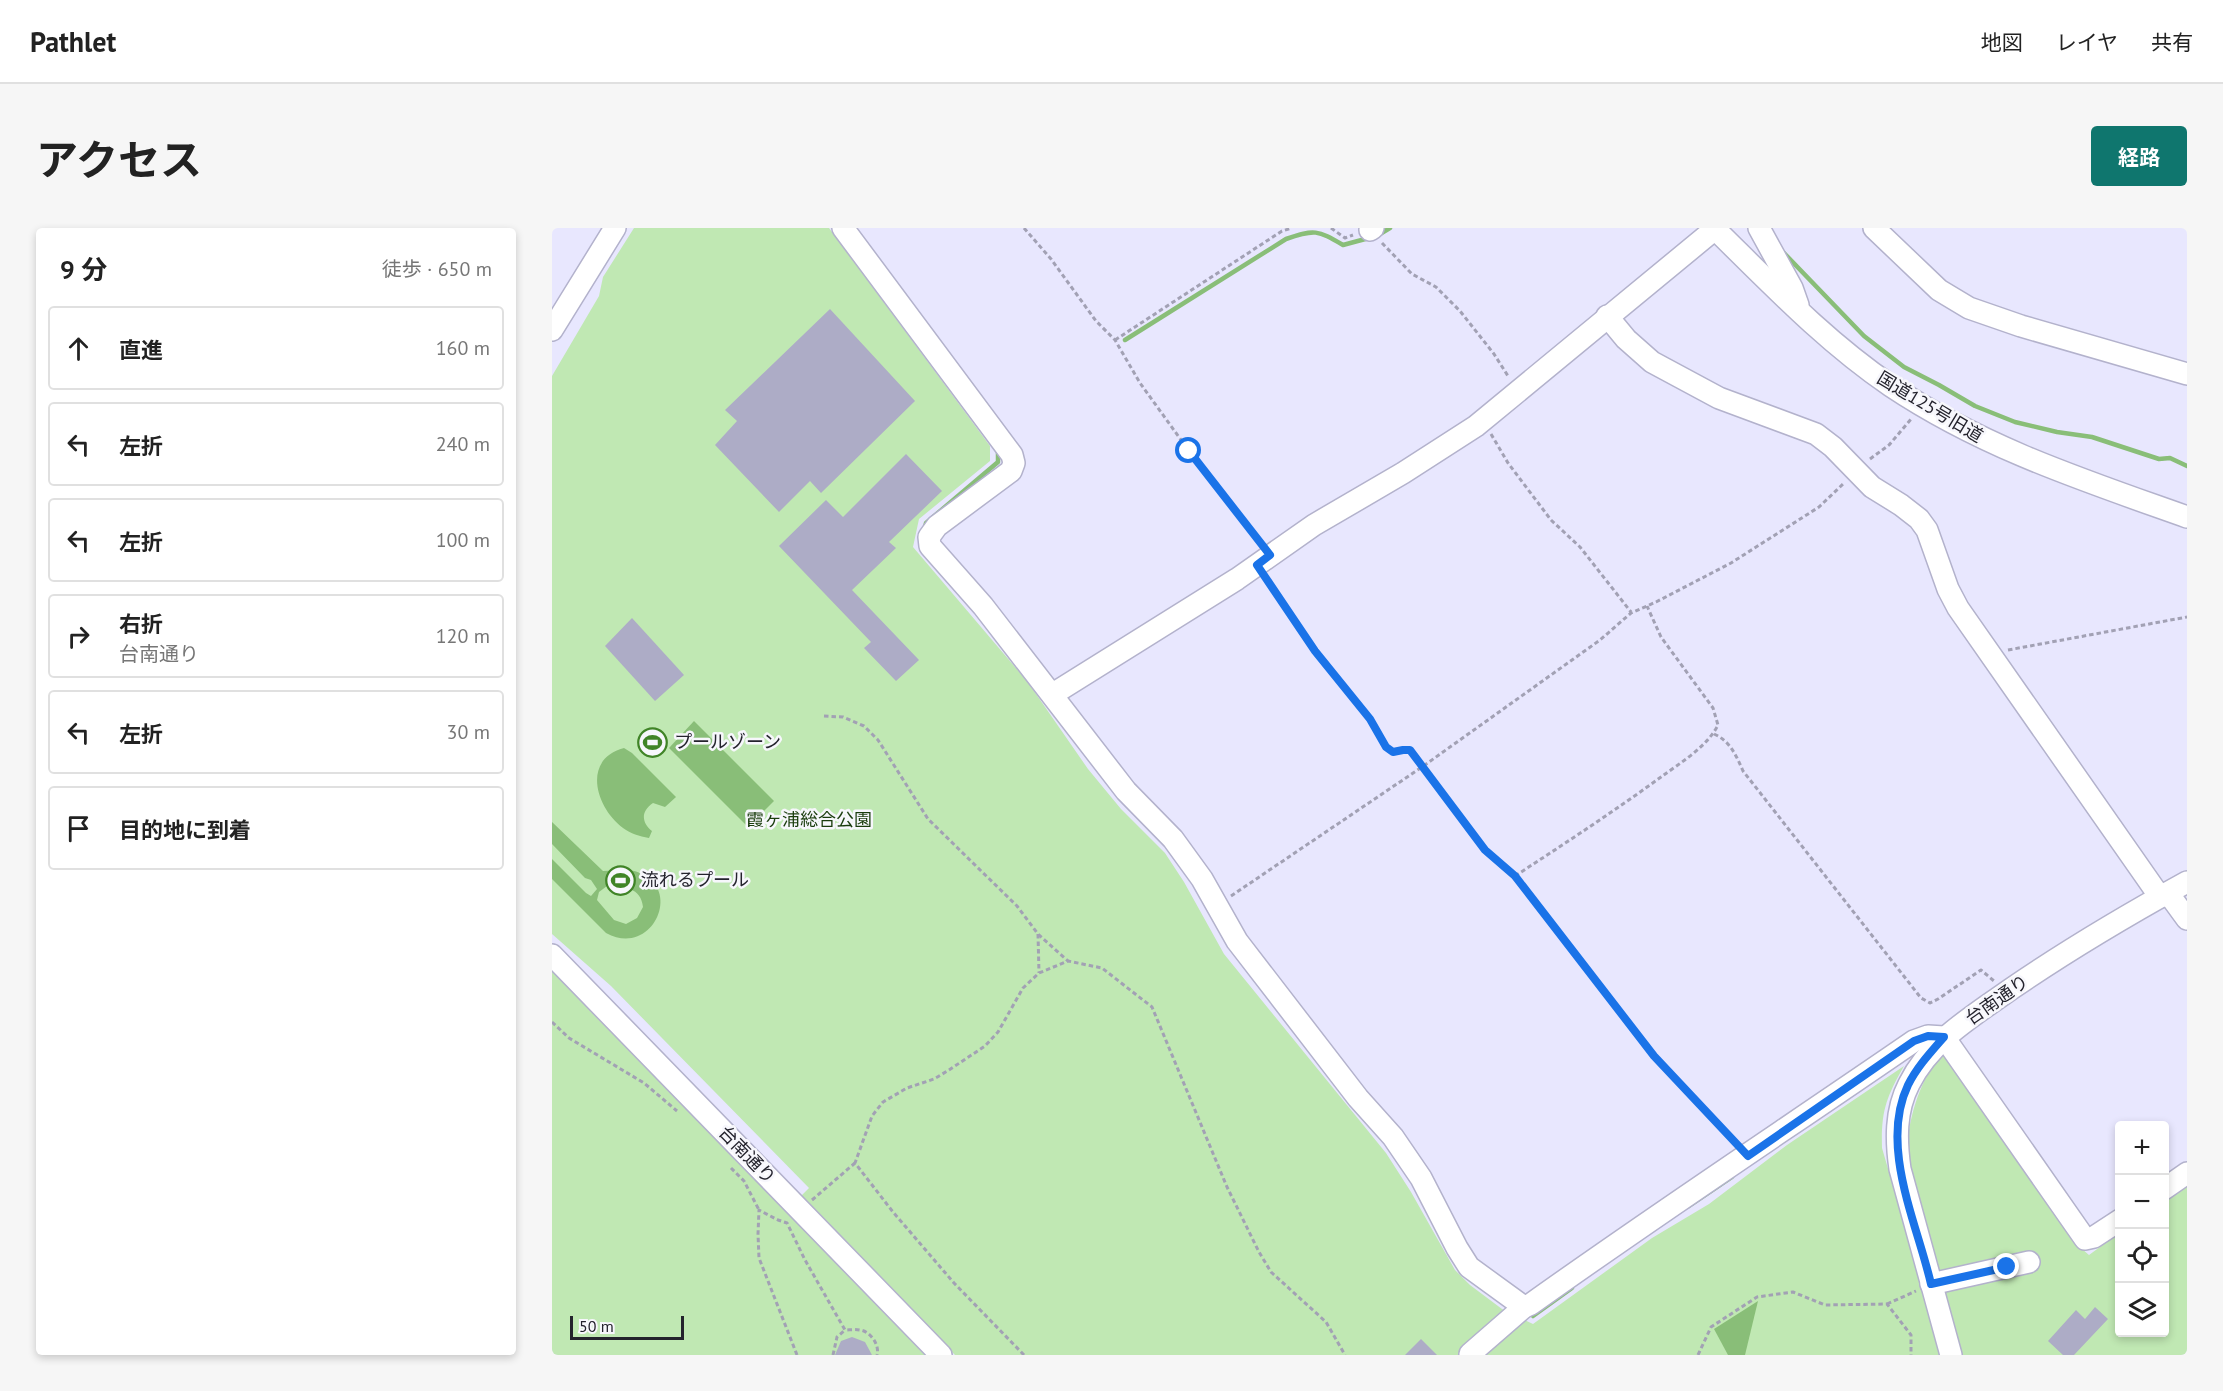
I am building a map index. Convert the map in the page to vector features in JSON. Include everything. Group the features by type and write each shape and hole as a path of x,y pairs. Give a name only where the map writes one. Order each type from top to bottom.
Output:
{"street":[{"path":"552,330 615,228"},
{"path":"843,228 1012,455 1014,463 1011,471 936,526 929,537 930,546 983,606 1126,791 1173,839 1202,879 1237,941 1358,1098 1393,1137 1421,1178 1469,1267 1524,1308"},
{"path":"1053,694 1186,612 1314,525 1402,473 1483,420 1715,228"},
{"name":"国道125号旧道","path":"1715,228 1800,312 1859,362 1921,405 1961,428 2038,464 2187,516"},
{"path":"1759,228 1792,288 1800,312"},
{"path":"1874,228 1940,290 1969,308 2021,326 2187,374"},
{"path":"1607,316 1626,339 1652,362 1719,398 1816,434 1833,447 1872,487 1919,519 1927,530 1948,589 1958,608 2164,895 2187,919"},
{"name":"台南通り","path":"1951,1355 1900,1169 1897,1143 1902,1101 1908,1085 1920,1065 1944,1037 2116,921 2187,882"},
{"name":"台南通り","path":"552,955 941,1355"},
{"path":"1470,1354 1524,1308 1631,1233 1748,1156 1914,1041 1928,1036 1944,1037 2085,1239 2094,1237 2115,1223"},
{"path":"2169,1185 2187,1173"},
{"path":"1931,1284 2030,1262"}],"path":[{"path":"1024,228 1051,259 1096,321 1115,340 1152,400 1263,560 1315,651 1370,719 1386,747 1393,752 1410,750 1485,850 1515,876 1654,1056 1748,1156"},
{"path":"1115,340 1274,236 1292,228"},
{"path":"1331,228 1345,238 1372,229 1412,274 1436,287 1460,311 1494,354 1518,391"},
{"path":"1217,905 1422,767 1600,640 1631,613 1731,563 1818,507 1856,470 1889,445 1921,405"},
{"path":"1483,420 1508,463 1551,520 1580,546 1631,613"},
{"path":"1515,876 1680,764 1714,734 1718,725 1713,708 1660,637 1647,606"},
{"path":"1993,657 2024,647 2187,617"},
{"path":"824,716 843,717 864,726 878,740 928,819 1017,906 1038,934 1068,961 1102,968 1152,1007 1227,1187 1259,1252 1271,1272 1326,1322 1346,1355"},
{"path":"1714,734 1732,748 1743,771 1921,998 1930,1003 1981,970 2005,994"},
{"path":"1038,934 1039,973"},
{"path":"811,1201 855,1163 872,1116 883,1102 907,1088 949,1070 985,1046 998,1032 1023,988 1039,973 1068,961"},
{"path":"552,1022 569,1038 644,1083 682,1116"},
{"path":"855,1163 893,1212 954,1283 1024,1355"},
{"path":"731,1167 744,1181 759,1210 759,1258 797,1355"},
{"path":"759,1210 788,1223 805,1260 845,1330"},
{"path":"1698,1355 1711,1327 1757,1297 1792,1292 1825,1305 1887,1304 1931,1284"},
{"path":"1887,1304 1911,1335 1911,1355"},
{"path":"833,1355 837,1337 845,1330 861,1329 873,1338 879,1350 878,1355"},
{"path":"1700,1350 1706,1355"}],"green space":[{"name":"霞ヶ浦総合公園","path":"634,228 829,228 990,446 990,461 919,519 913,547 1027,681 1088,769 1121,809 1165,853 1224,954 1386,1153 1455,1270 1470,1285 1502,1309 1533,1324 1652,1238 1709,1204 1787,1145 1904,1066 1886,1105 1882,1124 1882,1148 1942,1355 955,1355 800,1197 809,1188 611,986 552,934 552,376 599,296 603,277"},
{"path":"552,961 934,1355 552,1355"},
{"path":"1947,1054 2082,1249 2089,1255 2115,1236 2115,1337 2169,1337 2169,1197 2187,1184 2187,1355 1960,1355 1909,1173 1909,1129 1915,1104 1925,1079 1939,1060"}],"shaded area":[{"path":"694,721 774,801 748,827 669,748"},
{"path":"624,748 632,753 676,797 665,807 653,803 646,809 644,820 652,831 649,838 623,828 605,808 600,796 597,784 602,762 611,754"},
{"name":"流れるプール","path":"552,822 603,871 636,871 653,881 659,893 660,906 656,919 648,929 637,937 622,938 606,933 552,879 552,859 586,893 591,896 597,889 591,880 585,878 552,844","holes":["607,886 631,889 639,895 643,907 637,918 626,924 614,920 597,900 599,892"]},
{"path":"1758,1301 1745,1355 1728,1355 1714,1329"}],"building":[{"path":"830,309 915,401 821,493 810,481 779,512 715,445 737,421 725,410"},
{"path":"906,454 942,491 889,542 896,548 852,590 919,660 896,681 864,648 871,642 779,546 826,500 843,517"},
{"path":"632,618 684,675 655,701 605,646"},
{"path":"2095,1307 2108,1319 2074,1355 2063,1355 2048,1341 2076,1310 2085,1319"},
{"path":"852,1337 865,1342 872,1355 835,1355 841,1341"},
{"path":"1421,1339 1437,1355 1405,1355"}],"waterway":[{"path":"1380,234 1390,228"},
{"path":"1125,340 1286,239 1316,233 1343,245 1369,238"},
{"path":"1782,251 1864,336 1904,367 1975,406 2015,422 2092,437 2159,459 2170,458 2187,466"},
{"path":"924,530 926,523 998,462 998,449"},
{"path":"1689,1206 1732,1177"},
{"path":"1533,1316 1572,1288"}],"place":[{"name":"プールゾーン","path":"653,742"},
{"name":"流れるプール","path":"620,880"}],"route":[{"path":"1189,451 1270,555 1257,565 1315,651 1370,719 1386,747 1393,752 1410,750 1485,850 1515,876 1654,1056 1748,1156 1914,1041 1928,1036 1944,1037 1920,1065 1908,1085 1898,1123 1897,1143 1900,1169 1931,1284 2007,1267"}]}
